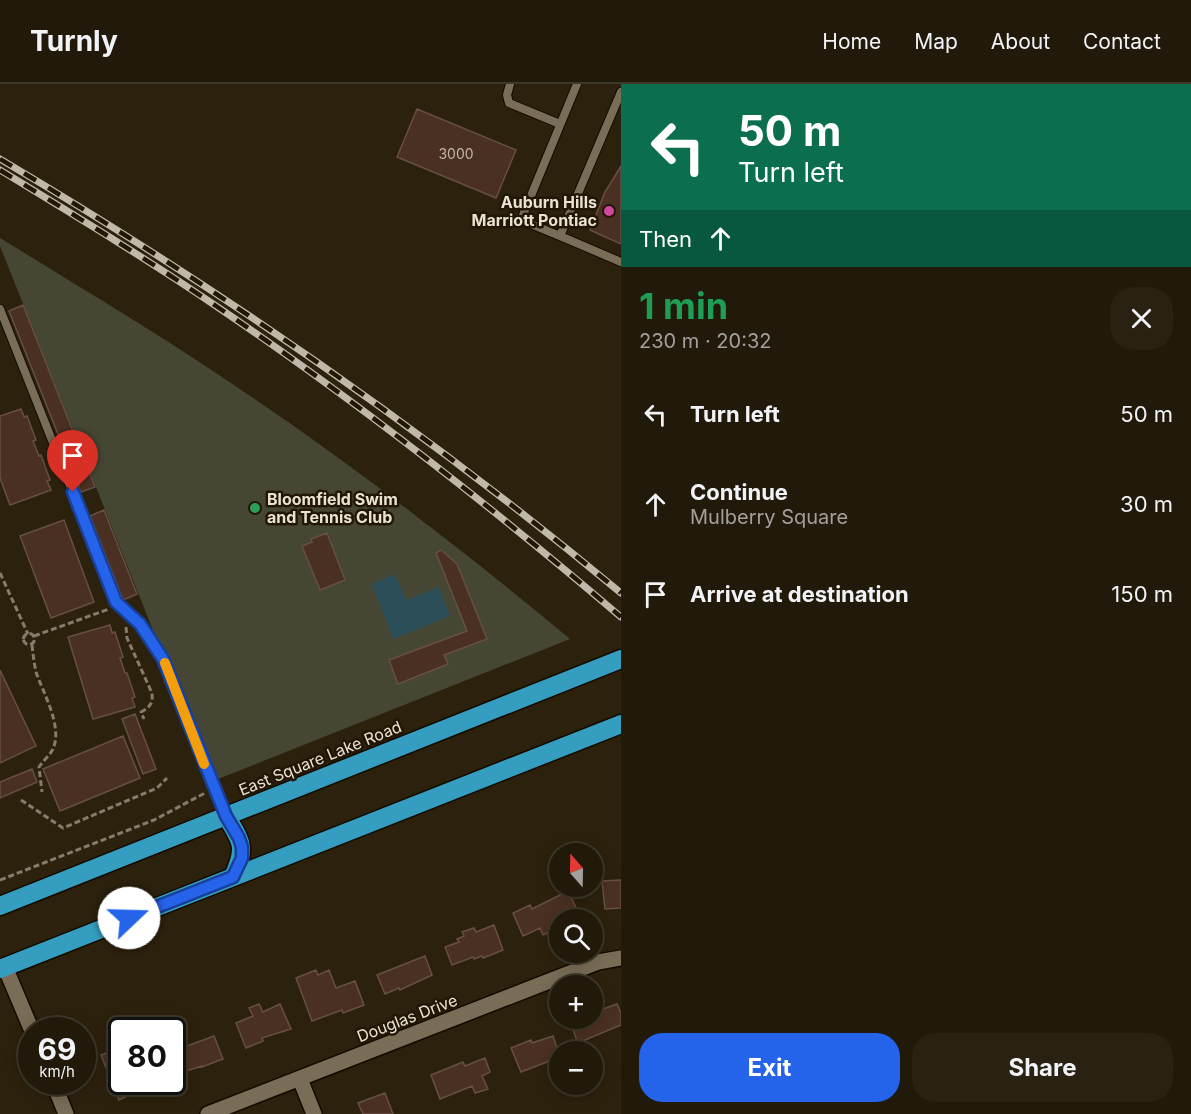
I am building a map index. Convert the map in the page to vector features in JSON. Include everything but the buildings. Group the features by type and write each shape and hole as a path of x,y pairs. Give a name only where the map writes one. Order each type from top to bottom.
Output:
{"highway":[{"name":"East Square Lake Road","path":"0,906 621,659"},
{"path":"2,968 621,724"},
{"path":"226,816 242,847 242,858 233,877"}],"street":[{"name":"Douglas Drive","path":"208,1114 598,962 621,958"},
{"path":"2,968 25,1017"},
{"path":"300,1079 314,1114"},
{"path":"58,1095 66,1114"}],"lane":[{"path":"510,84 507,95 509,103 560,124"},
{"path":"577,84 521,220 621,262"},
{"path":"560,236 621,92"},
{"path":"0,309 118,605 140,624 163,659 226,816"}],"path":[{"path":"0,573 28,634 34,636 118,605 128,638 152,693 153,701 149,708 141,712 144,719"},
{"path":"28,634 24,641 32,645"},
{"path":"34,636 35,640 32,645 36,671 50,705 55,731 52,751 39,767 42,792"},
{"path":"21,800 63,828 157,788 167,778"},
{"path":"0,880 154,820 195,797"}],"green space":[{"name":"Bloomfield Swim and Tennis Club","path":"0,238 192,357 309,437 485,569 570,639 213,781 0,246"}],"water":[{"path":"395,574 406,600 439,587 450,616 393,639 372,584"}],"railway":[{"path":"0,159 161,258 319,364 473,475 621,593"},
{"path":"0,170 165,272 323,381 474,496 621,617"}],"slow traffic":[{"path":"165,663 204,764"}],"place":[{"name":"Auburn Hills Marriott Pontiac","path":"609,211"},
{"name":"Bloomfield Swim and Tennis Club","path":"255,508"}],"route":[{"path":"73,492 116,602 140,624 163,659 214,789 242,847 242,858 233,877 129,918"}]}
